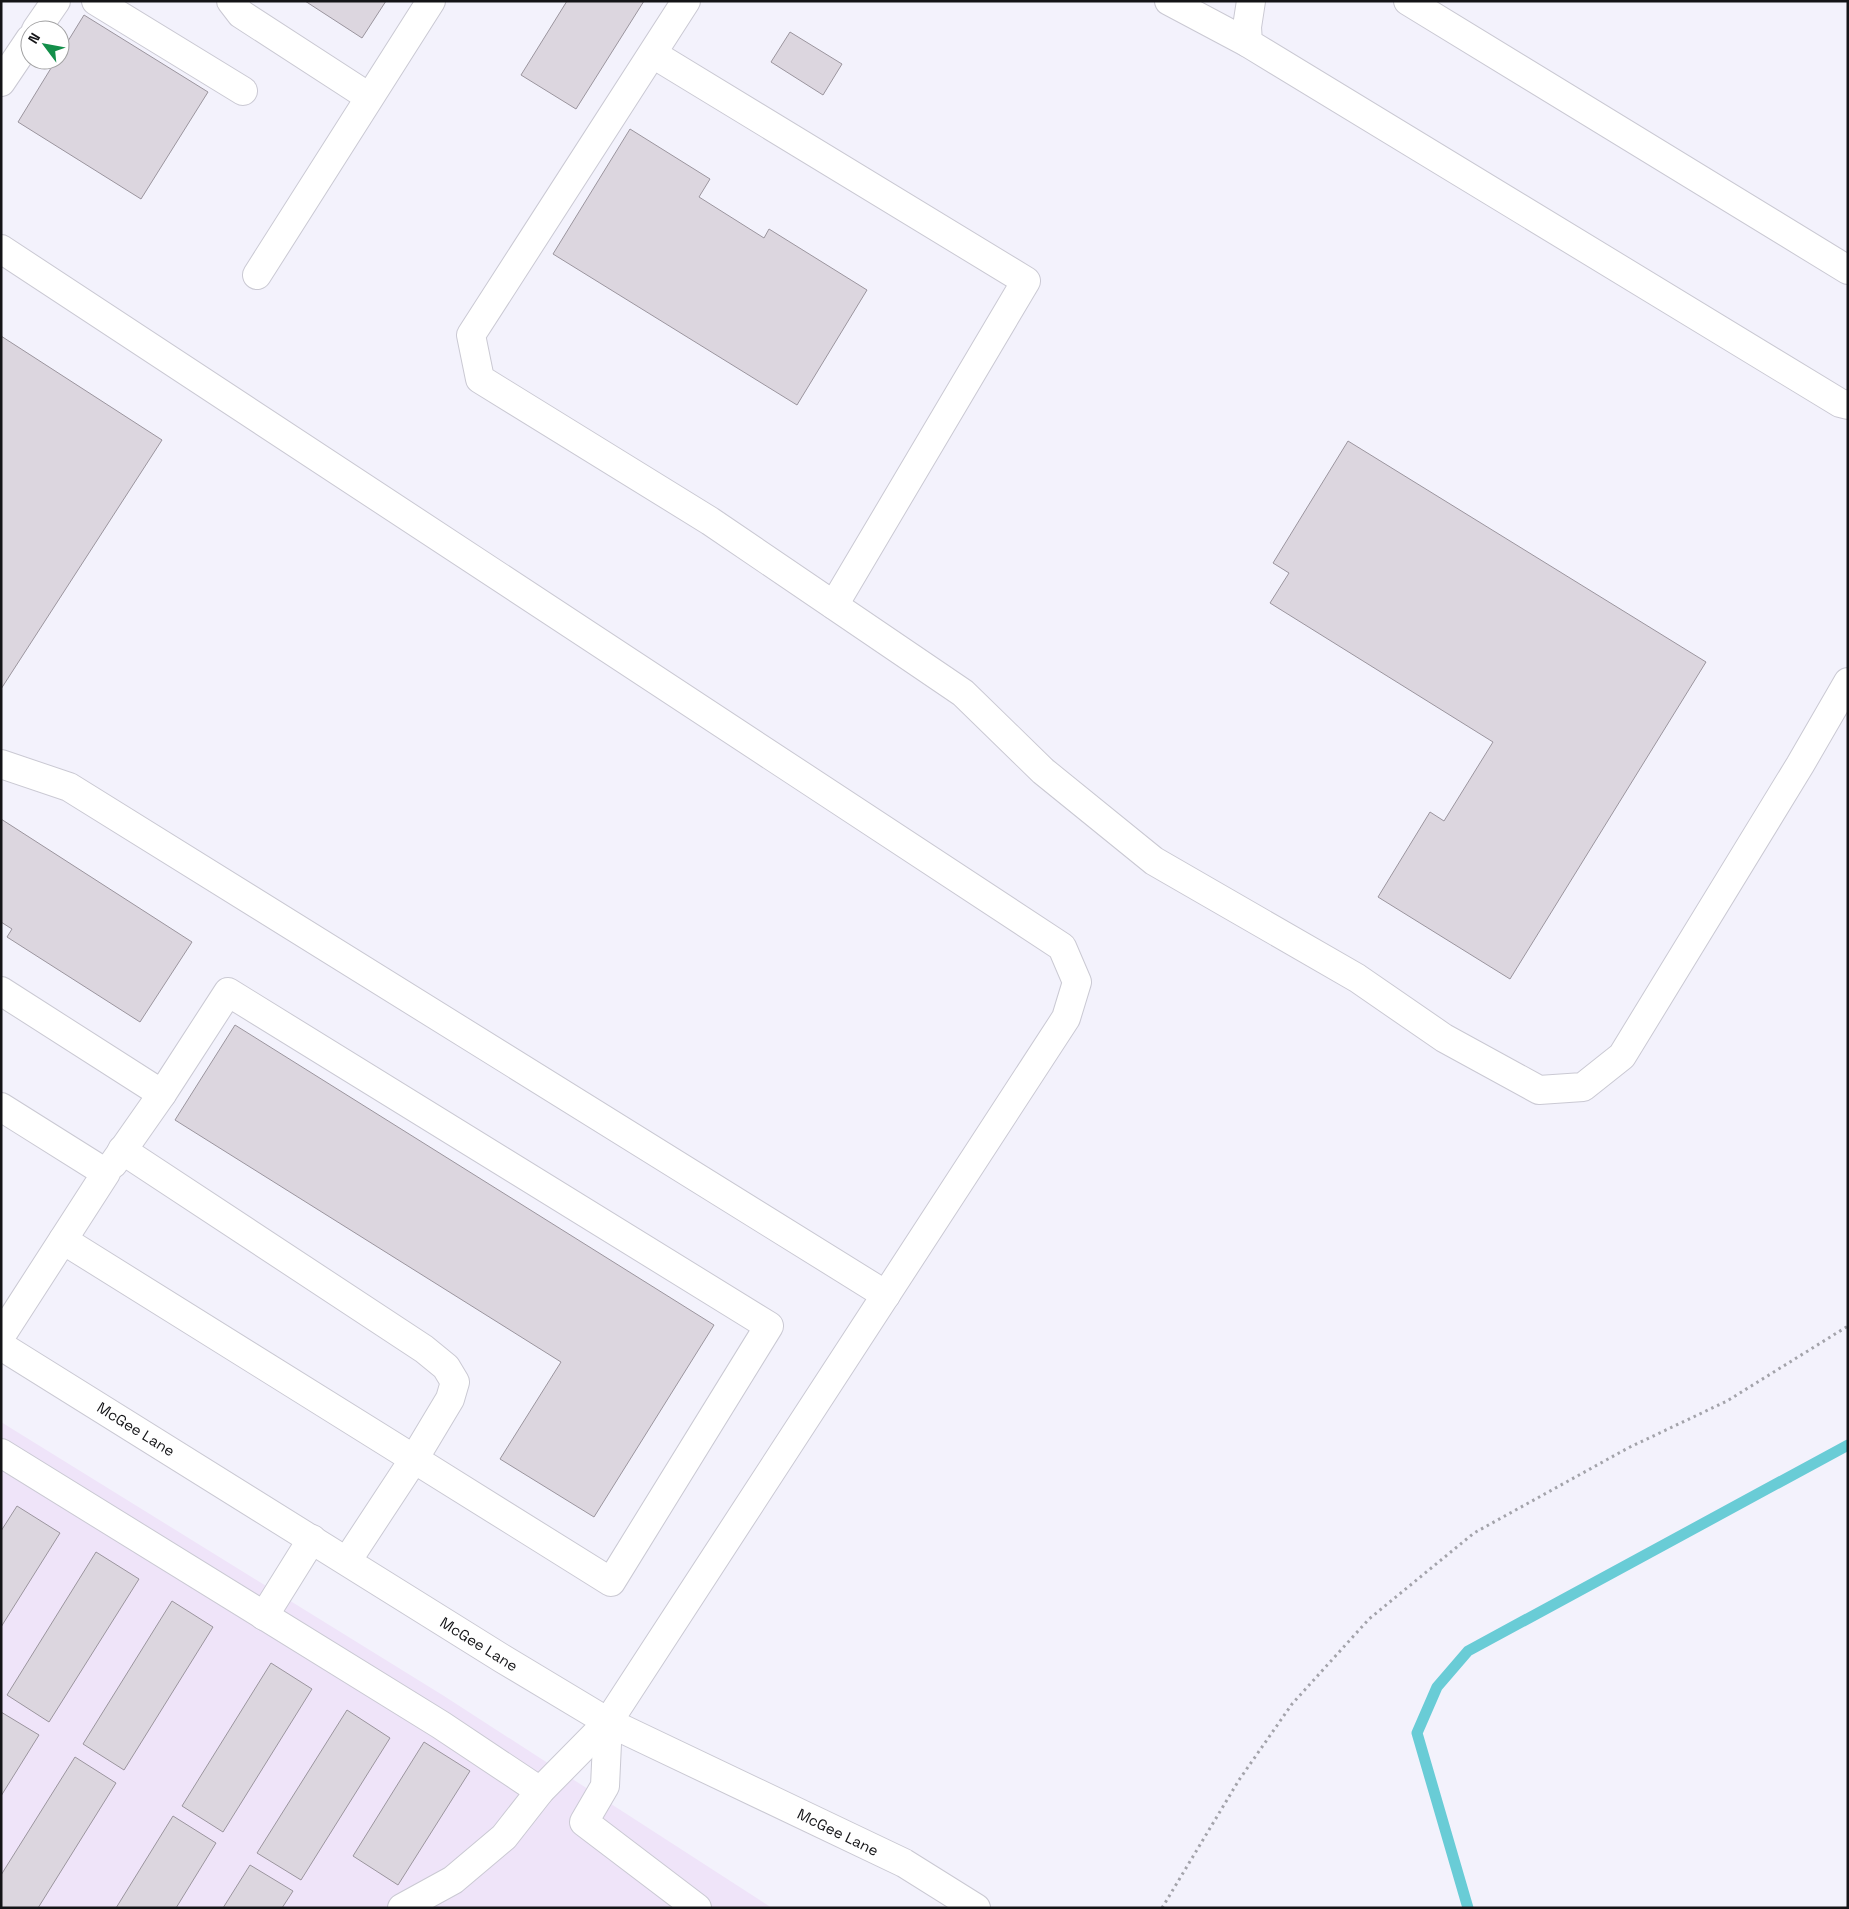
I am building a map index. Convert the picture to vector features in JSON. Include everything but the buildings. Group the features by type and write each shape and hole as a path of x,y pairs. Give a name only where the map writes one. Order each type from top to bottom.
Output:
{"street":[{"path":"43,20 56,1"},
{"path":"96,1 243,91"},
{"path":"231,1 241,14 369,97"},
{"path":"257,275 431,1"},
{"path":"686,1 471,335 480,379 710,521 963,693 1044,771 1154,861 1357,978 1444,1038 1539,1090 1583,1087 1622,1056 1800,765 1848,682"},
{"path":"1170,1 1248,43 1840,403 1848,404"},
{"path":"1248,43 1247,27 1251,1"},
{"path":"1408,1 1848,270"},
{"path":"1,82 20,53"},
{"path":"653,54 1026,281 834,605"},
{"path":"1,249 1062,947 1077,982 1066,1018 608,1722 540,1791 504,1838 453,1880 402,1908"},
{"path":"1,764 69,787 886,1295"},
{"path":"1,991 162,1094"},
{"path":"1,1336 106,1173 162,1094 228,992 769,1326 611,1582 63,1240"},
{"path":"1,1107 106,1173"},
{"path":"122,1150 424,1349 446,1367 455,1382 450,1399 414,1459 347,1561"},
{"name":"McGee Lane","path":"1,1346 608,1722 904,1863 976,1908"},
{"path":"1,1453 441,1726 540,1791"},
{"path":"264,1616 312,1539"},
{"path":"608,1722 605,1786 584,1822 697,1908"}],"path":[{"path":"1162,1908 1239,1780 1292,1704 1369,1619 1474,1533 1628,1448 1727,1401 1848,1326"}],"shaded area":[{"path":"1,1422 444,1696 772,1908 1,1908"}],"waterway":[{"path":"1468,1908 1417,1733 1437,1687 1468,1651 1848,1445"}]}
